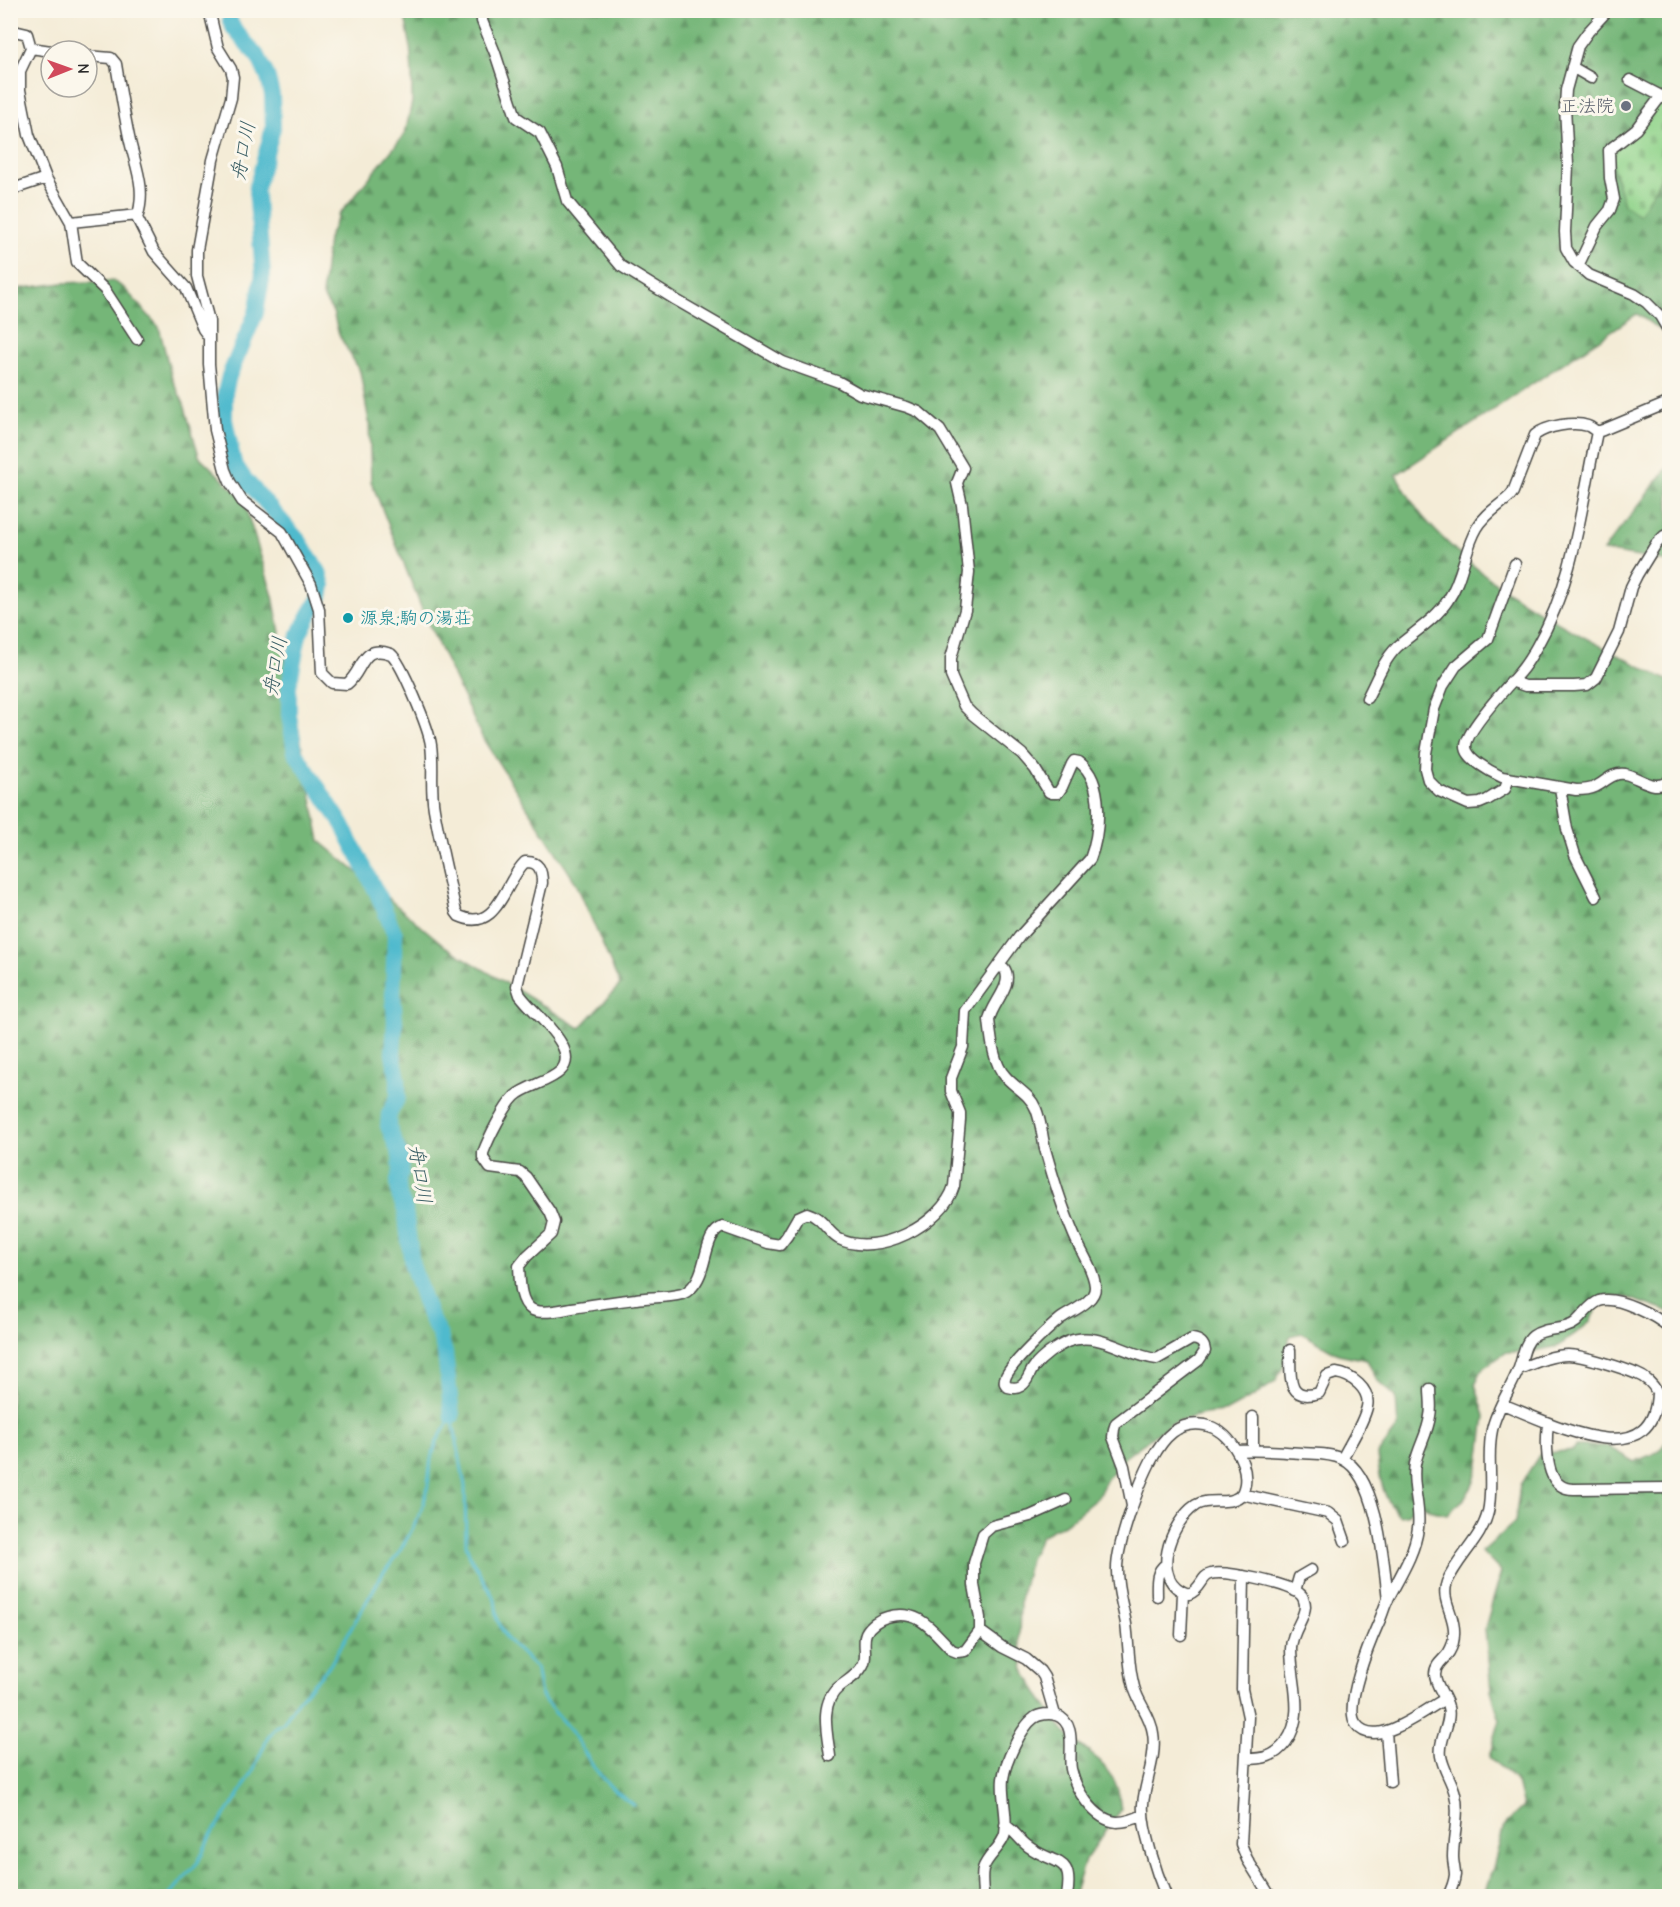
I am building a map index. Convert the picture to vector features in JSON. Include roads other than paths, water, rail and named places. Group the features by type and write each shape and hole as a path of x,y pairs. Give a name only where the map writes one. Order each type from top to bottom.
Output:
{"street":[{"path":"209,10 218,48 231,69 233,77 231,98 213,160 197,250 197,276 209,321 211,394 215,430 225,470 242,501 282,532 311,584 319,609 322,673 332,683 347,684 369,653 374,651 391,654 400,664 429,734 432,747 433,806 456,912 462,917 471,919 486,916 498,906 514,876 525,862 532,862 541,869 542,883 517,986 520,995 563,1046 565,1063 555,1076 516,1094 498,1123 483,1153 483,1158 490,1168 520,1172 526,1177 539,1194 554,1222 551,1234 519,1266 523,1298 529,1307 534,1311 561,1310 684,1293 700,1276 710,1239 718,1229 723,1227 780,1245 795,1221 802,1214 807,1213 818,1218 839,1239 858,1244 879,1243 901,1238 928,1220 951,1196 954,1186 960,1113 951,1091 951,1078 963,1047 965,1011 1019,937 1090,860 1094,850 1098,800 1089,772 1079,762 1074,761 1058,793 1048,792 1035,769 1022,754 973,715 961,702 951,676 951,658 965,610 969,572 962,505 957,483 962,471 961,464 940,429 919,412 907,406 860,394 839,382 783,362 676,300 618,263 567,201 557,167 540,133 516,117 482,21 482,10"},
{"path":"1608,10 1578,46 1566,90 1564,106 1568,165 1565,232 1569,255 1589,275 1634,294 1646,302 1660,316 1670,333"},
{"path":"10,30 27,34 31,48 20,71 20,90 29,135 46,178 71,222 76,262 105,290 137,339"},
{"path":"31,48 39,49"},
{"path":"99,57 111,58 116,64 129,137 142,186 141,204 136,218 154,252 186,288 203,329 209,336"},
{"path":"1572,67 1591,78"},
{"path":"1578,266 1597,226 1610,210 1614,199 1610,178 1609,150 1636,129 1661,96 1630,80"},
{"path":"10,190 46,178"},
{"path":"71,222 138,215"},
{"path":"1367,698 1391,654 1449,599 1478,526 1513,492 1535,435 1541,430 1578,424 1588,426 1597,432 1670,402"},
{"path":"1597,432 1568,573 1544,634 1528,661 1479,722 1465,747 1467,754 1492,772 1509,778 1560,788 1587,790 1619,774 1626,774 1659,785 1670,779"},
{"path":"1511,681 1525,686 1574,686 1587,685 1592,682 1601,671 1619,632 1631,587 1637,575 1656,544 1664,536 1670,534"},
{"path":"1509,778 1504,789 1487,800 1468,804 1439,791 1428,780 1425,769 1434,709 1443,686 1456,666 1488,639 1515,564"},
{"path":"1560,788 1567,829 1575,855 1596,897"},
{"path":"998,967 1004,968 1008,975 1004,988 990,1012 989,1020 1000,1070 1032,1100 1037,1110 1046,1150 1065,1210 1095,1287 1094,1293 1083,1305 1046,1331 1014,1364 1004,1379 1005,1383 1008,1387 1013,1388 1022,1385 1034,1366 1071,1341 1095,1340 1144,1357 1157,1359 1192,1339 1201,1342 1205,1351 1199,1360 1116,1423 1113,1437 1124,1466 1132,1506"},
{"path":"1448,1896 1455,1876 1453,1857 1457,1809 1453,1784 1441,1756 1441,1747 1449,1717 1445,1699 1435,1675 1440,1662 1449,1652 1454,1637 1455,1627 1448,1610 1446,1586 1488,1513 1493,1424 1519,1369 1524,1349 1535,1334 1571,1325 1598,1302 1611,1300 1651,1315 1670,1328"},
{"path":"1290,1350 1292,1387 1296,1392 1311,1395 1319,1393 1327,1376 1336,1372 1350,1377 1365,1392 1367,1407 1342,1459"},
{"path":"1502,1404 1548,1424 1604,1438 1625,1438 1641,1433 1655,1408 1657,1392 1650,1382 1638,1374 1576,1356 1548,1358 1519,1369"},
{"path":"1430,1389 1431,1415 1414,1466 1419,1516 1416,1538 1364,1656 1353,1717 1355,1724 1360,1728 1386,1732 1398,1728 1445,1699"},
{"path":"1253,1417 1253,1450"},
{"path":"1548,1424 1549,1464 1552,1475 1561,1486 1574,1490 1670,1488"},
{"path":"1166,1896 1151,1854 1143,1815 1154,1744 1153,1731 1149,1718 1136,1697 1129,1670 1126,1624 1117,1574 1118,1558 1132,1506 1150,1461 1160,1445 1176,1429 1196,1425 1204,1425 1220,1432 1237,1451 1245,1468 1244,1490 1230,1500 1200,1503 1185,1514 1168,1551 1166,1564 1171,1583 1178,1590 1189,1594 1198,1589 1205,1576 1209,1574 1235,1574 1295,1591 1300,1594 1305,1605 1292,1638 1297,1717 1289,1738 1277,1752 1262,1759 1246,1759"},
{"path":"1237,1451 1327,1455 1342,1459 1356,1470 1370,1498 1381,1541 1388,1600"},
{"path":"1241,1494 1328,1513 1338,1521 1345,1541"},
{"path":"830,1756 826,1704 834,1691 853,1677 863,1666 865,1638 871,1626 888,1616 911,1615 923,1621 952,1650 965,1651 980,1631 974,1585 974,1563 983,1534 992,1526 1030,1516 1066,1500"},
{"path":"1157,1596 1159,1569 1166,1564"},
{"path":"1295,1591 1299,1577 1311,1570"},
{"path":"1244,1576 1242,1689 1248,1717 1241,1844 1247,1859 1270,1896"},
{"path":"1182,1635 1184,1593"},
{"path":"980,1631 1002,1647 1026,1659 1040,1671 1044,1677 1055,1715"},
{"path":"983,1896 983,1869 1005,1835 1003,1779 1008,1761 1023,1731 1033,1719 1042,1715 1055,1715 1064,1720 1070,1731 1072,1772 1078,1788 1091,1807 1107,1819 1116,1822 1128,1821 1143,1815"},
{"path":"1386,1732 1390,1782"},
{"path":"1005,1826 1015,1832 1027,1846 1065,1867 1069,1875 1067,1896"}],"waterway":[{"name":"舟口川","path":"230,10 230,21 234,29 259,58 268,78 272,95 273,128 256,189 263,274 256,313 229,376 225,392 225,420 234,463 244,478 300,542 319,572 323,586 321,596 299,635 289,686 289,715 295,752 342,824 395,934 393,1054 398,1079 398,1097 389,1114 388,1126 400,1155 399,1195 405,1210 412,1265 445,1353 452,1416"},
{"path":"1631,18 1633,10"},
{"path":"452,1416 465,1486 466,1545 495,1600 498,1621 507,1639 536,1668 541,1694 545,1701 571,1731 593,1766 614,1790 634,1805"},
{"path":"169,1896 198,1862 211,1835 253,1771 267,1739 276,1727 283,1723 298,1700 330,1665 383,1573 397,1556 420,1514 427,1492 431,1459 437,1441 452,1416"}],"place":[{"name":"正法院","path":"1626,106"},
{"name":"源泉;駒の湯荘","path":"348,618"}]}
